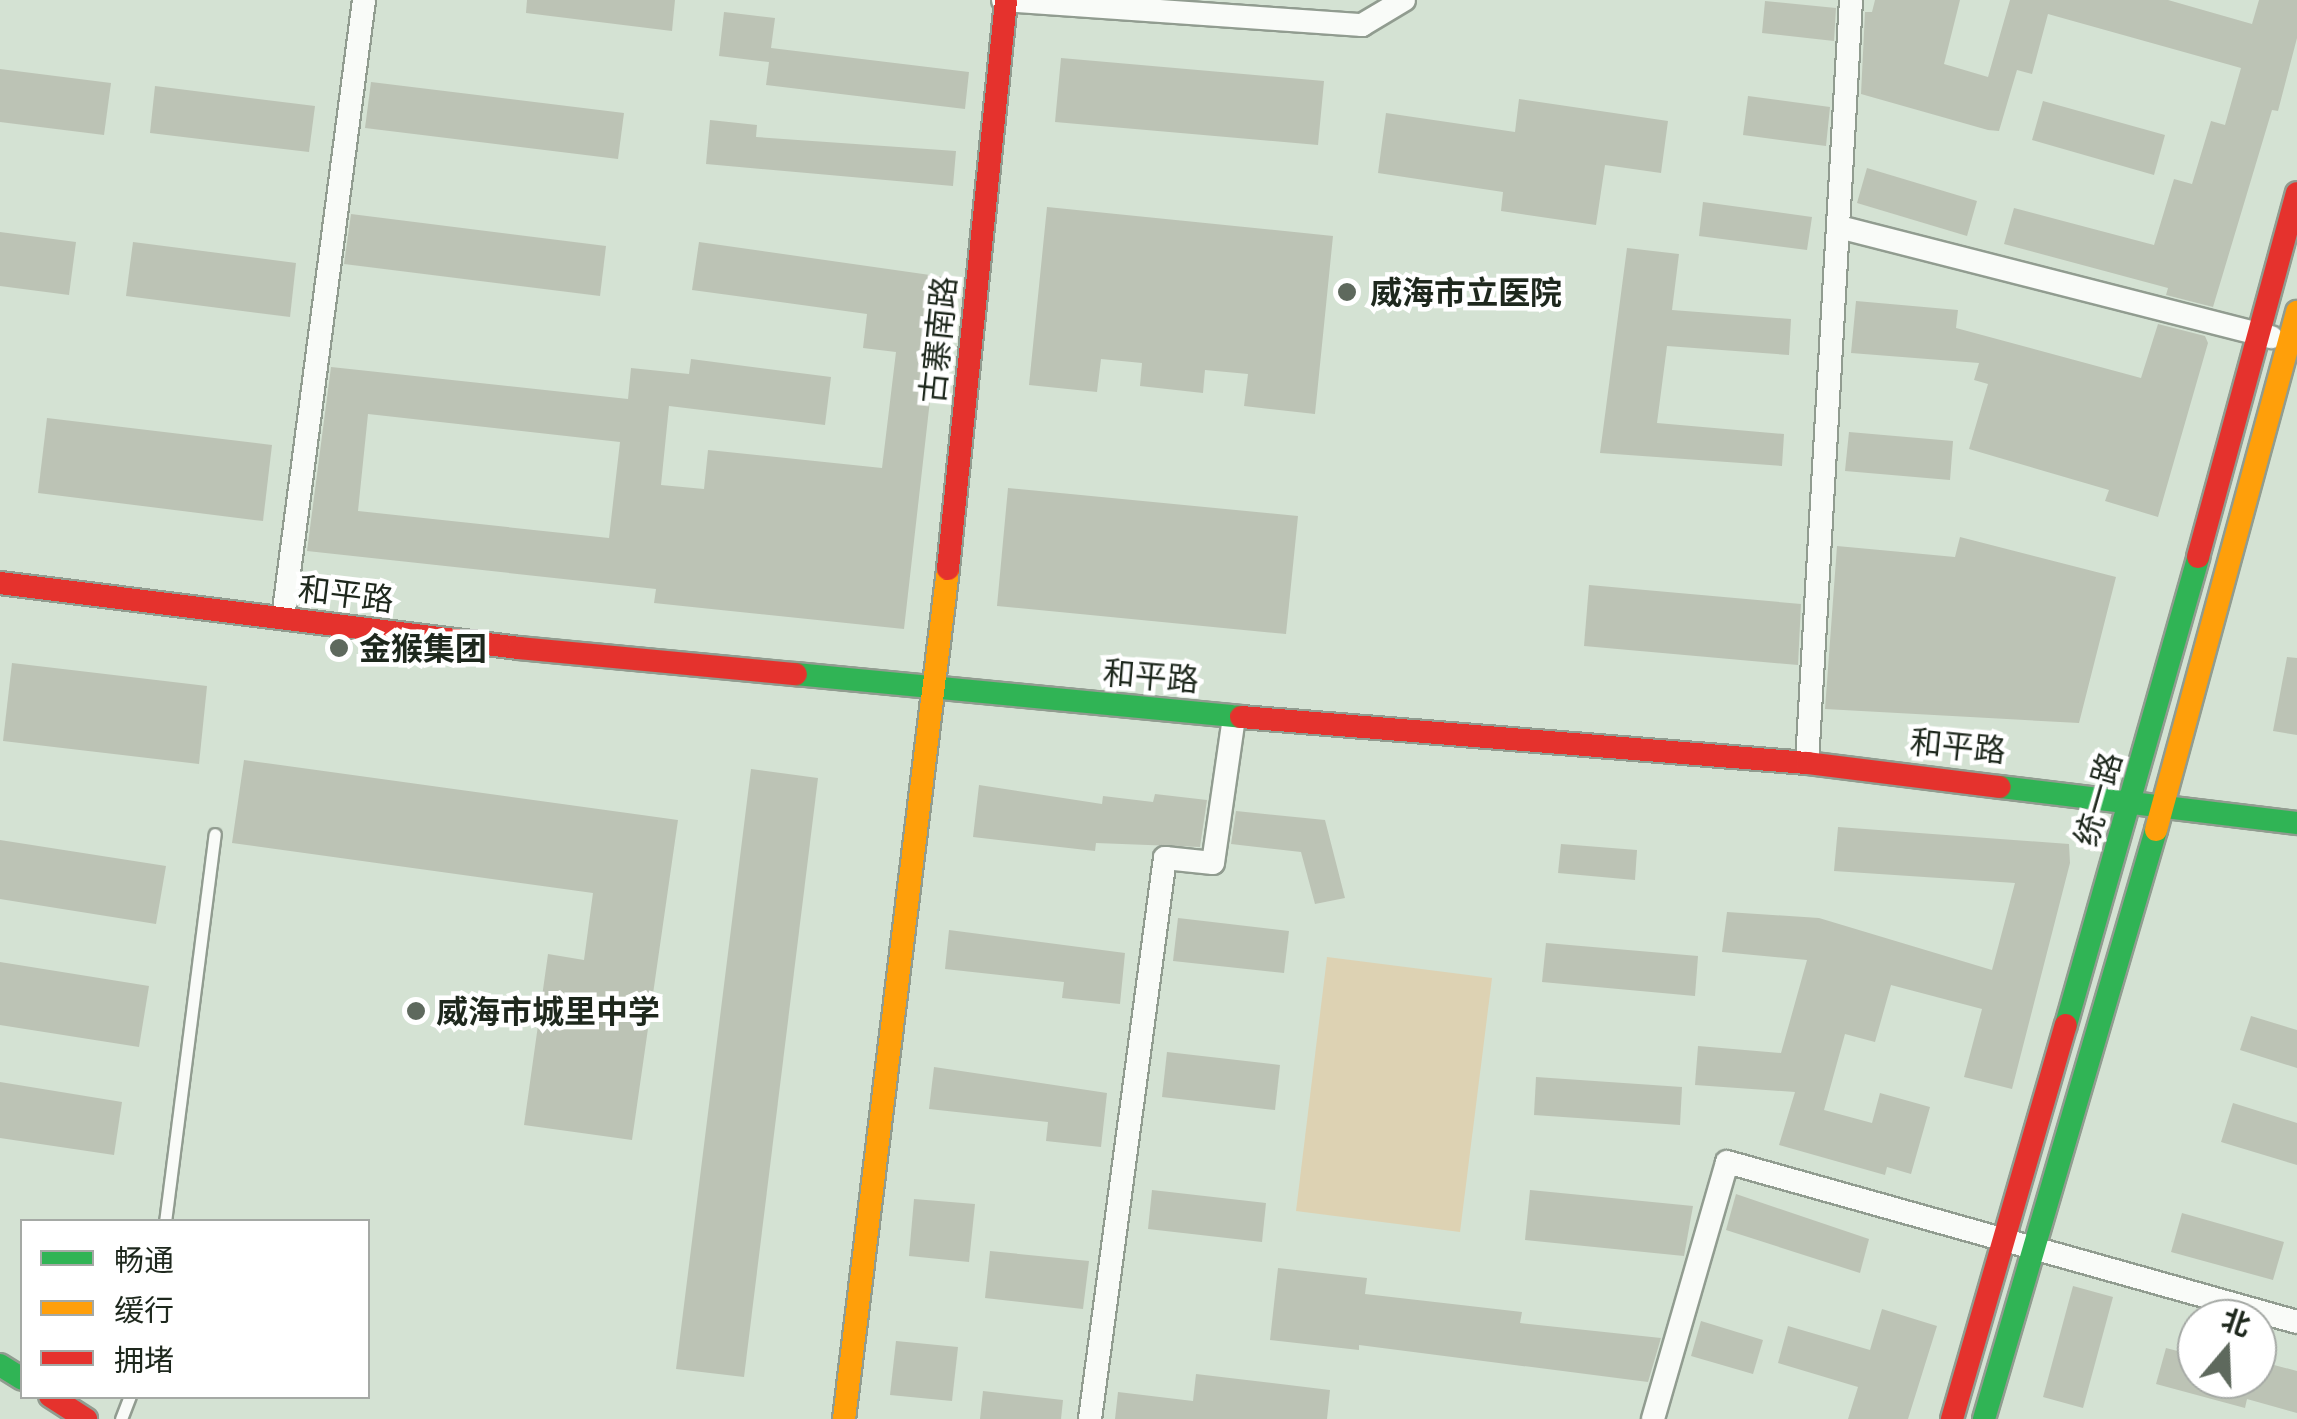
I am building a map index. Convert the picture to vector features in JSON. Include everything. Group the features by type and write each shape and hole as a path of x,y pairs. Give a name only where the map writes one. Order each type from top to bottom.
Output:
{"street":[{"path":"283,618 364,0"},
{"path":"1005,0 1362,24 1404,0"},
{"name":"古寨南路","path":"844,1419 936,689 1005,0"},
{"path":"1807,764 1851,0"},
{"name":"统一路","path":"1952,1419 2132,798 2297,193"},
{"path":"1839,227 2289,342"},
{"name":"统一路","path":"1984,1419 2164,802 2297,312"},
{"name":"和平路","path":"0,583 936,689 1807,764 2132,798 2297,823"},
{"path":"1090,1419 1165,858 1213,863 1234,717"},
{"path":"1653,1419 1727,1162 2297,1322"},
{"path":"55,1399 86,1419"}],"lane":[{"path":"165,1219 215,834"}],"shaded area":[{"path":"1327,957 1492,978 1460,1232 1296,1211"}],"building":[{"path":"527,0 675,0 672,31 526,13"},
{"path":"1875,0 1960,0 1944,64 1988,77 2010,0 2168,0 2252,24 2259,0 2297,0 2297,38 2278,111 2272,110 2213,307 2166,295 2168,288 2004,244 2014,208 2154,245 2174,179 2192,184 2211,121 2225,125 2241,68 2048,14 2032,74 2017,70 1999,131 1988,130 1861,94 1865,12 1872,12"},
{"path":"1765,1 1836,8 1834,41 1762,33"},
{"path":"724,12 775,18 771,48 969,72 965,109 766,85 769,62 719,56"},
{"path":"1061,58 1324,81 1318,145 1055,122"},
{"path":"0,69 111,83 104,135 0,122"},
{"path":"371,82 624,113 618,159 365,128"},
{"path":"155,86 315,106 309,152 150,133"},
{"path":"1748,96 1830,107 1826,146 1743,135"},
{"path":"1519,99 1668,121 1661,173 1605,165 1596,225 1501,211 1503,192 1378,173 1386,113 1515,132"},
{"path":"2043,101 2165,135 2154,175 2032,140"},
{"path":"710,120 757,125 756,137 956,151 953,186 706,164"},
{"path":"1867,168 1977,201 1967,236 1857,203"},
{"path":"1703,202 1812,217 1807,250 1699,236"},
{"path":"1047,207 1333,236 1315,414 1244,406 1248,374 1205,370 1203,393 1140,386 1142,363 1101,359 1097,392 1029,385"},
{"path":"351,214 606,246 600,296 344,264"},
{"path":"0,232 76,242 69,295 0,286"},
{"path":"133,242 296,263 290,317 126,296"},
{"path":"699,242 944,277 904,629 654,603 656,589 307,551 331,367 628,399 631,368 689,374 691,359 831,377 825,425 669,406 661,485 704,489 708,450 882,468 896,352 863,348 867,314 692,290","holes":["368,414 620,442 609,538 358,511"]},
{"path":"1627,248 1679,254 1672,310 1791,319 1789,355 1667,346 1657,423 1784,434 1782,466 1600,453"},
{"path":"1856,301 1958,310 1956,328 2141,378 2158,324 2205,336 2208,343 2158,517 2105,501 2109,490 1969,449 1988,384 1974,380 1979,363 1851,353"},
{"path":"47,418 272,445 263,521 38,493"},
{"path":"1849,432 1953,441 1950,480 1845,471"},
{"path":"1008,488 1298,516 1286,634 997,606"},
{"path":"1960,537 2116,577 2079,723 1825,709 1837,546 1955,557"},
{"path":"1589,585 1801,604 1798,665 1584,646"},
{"path":"2287,657 2297,658 2297,735 2273,731"},
{"path":"12,663 207,686 199,764 3,741"},
{"path":"244,760 678,820 632,1140 524,1125 548,954 584,960 593,893 232,843"},
{"path":"751,769 818,778 744,1377 676,1369"},
{"path":"979,785 1102,804 1103,796 1153,802 1155,794 1207,800 1200,847 1096,843 1095,851 973,837"},
{"path":"1236,811 1325,820 1345,898 1315,904 1301,852 1231,844"},
{"path":"1838,827 2069,844 2070,863 2012,1089 1964,1077 1982,1009 1891,985 1875,1042 1845,1034 1824,1110 1872,1123 1880,1093 1930,1107 1911,1174 1887,1167 1885,1175 1779,1145 1795,1092 1695,1085 1698,1046 1781,1053 1807,960 1722,952 1727,912 1819,918 1992,970 2015,883 1834,871"},
{"path":"0,840 166,866 156,924 0,899"},
{"path":"1561,844 1637,850 1635,880 1558,873"},
{"path":"1178,918 1289,931 1284,973 1173,961"},
{"path":"949,930 1125,953 1120,1004 1062,998 1064,982 945,969"},
{"path":"1546,943 1698,956 1695,996 1542,982"},
{"path":"0,962 149,986 139,1047 0,1025"},
{"path":"2251,1016 2297,1030 2297,1068 2240,1050"},
{"path":"1167,1052 1280,1065 1275,1110 1162,1097"},
{"path":"934,1067 1107,1093 1101,1147 1046,1141 1048,1122 929,1109"},
{"path":"1536,1077 1682,1087 1680,1125 1534,1115"},
{"path":"0,1082 122,1102 114,1155 0,1138"},
{"path":"2233,1103 2297,1123 2297,1165 2221,1142"},
{"path":"1152,1190 1266,1203 1262,1242 1148,1229"},
{"path":"1530,1190 1693,1206 1684,1256 1525,1240"},
{"path":"1736,1194 1869,1239 1860,1273 1726,1230"},
{"path":"914,1199 975,1204 969,1262 909,1256"},
{"path":"2182,1213 2284,1242 2273,1280 2171,1252"},
{"path":"990,1251 1089,1261 1083,1309 985,1298"},
{"path":"1278,1268 1367,1278 1365,1294 1522,1312 1520,1323 1661,1338 1648,1382 1359,1345 1359,1350 1270,1340"},
{"path":"2073,1286 2113,1297 2083,1408 2043,1397"},
{"path":"1882,1309 1937,1326 1908,1419 1848,1419 1858,1387 1778,1363 1788,1326 1870,1350"},
{"path":"1701,1321 1763,1340 1753,1374 1691,1356"},
{"path":"896,1341 958,1347 952,1401 890,1395"},
{"path":"2166,1348 2177,1351 2177,1390 2156,1384"},
{"path":"2277,1366 2297,1371 2297,1413 2247,1399 2277,1399"},
{"path":"1196,1374 1330,1390 1327,1419 1115,1419 1118,1392 1193,1401"},
{"path":"983,1391 1063,1400 1061,1419 980,1419"},
{"path":"2212,1399 2247,1399 2245,1408"}],"traffic: fast":[{"path":"2066,1025 2198,557"},
{"path":"796,674 1241,717"},
{"path":"2000,787 2297,823"},
{"path":"1984,1419 2156,830"},
{"path":"0,1365 20,1378"}],"traffic: slow":[{"path":"2156,830 2297,312"},
{"path":"844,1419 948,569"}],"traffic: jam":[{"path":"948,569 1006,1"},
{"path":"2198,557 2297,193"},
{"path":"0,583 519,648 796,674"},
{"path":"1241,717 1807,763 2000,787"},
{"path":"1952,1419 2066,1025"},
{"path":"55,1399 86,1419"}],"place":[{"name":"威海市立医院","path":"1347,292"},
{"name":"金猴集团","path":"339,648"},
{"name":"威海市城里中学","path":"416,1011"}]}
